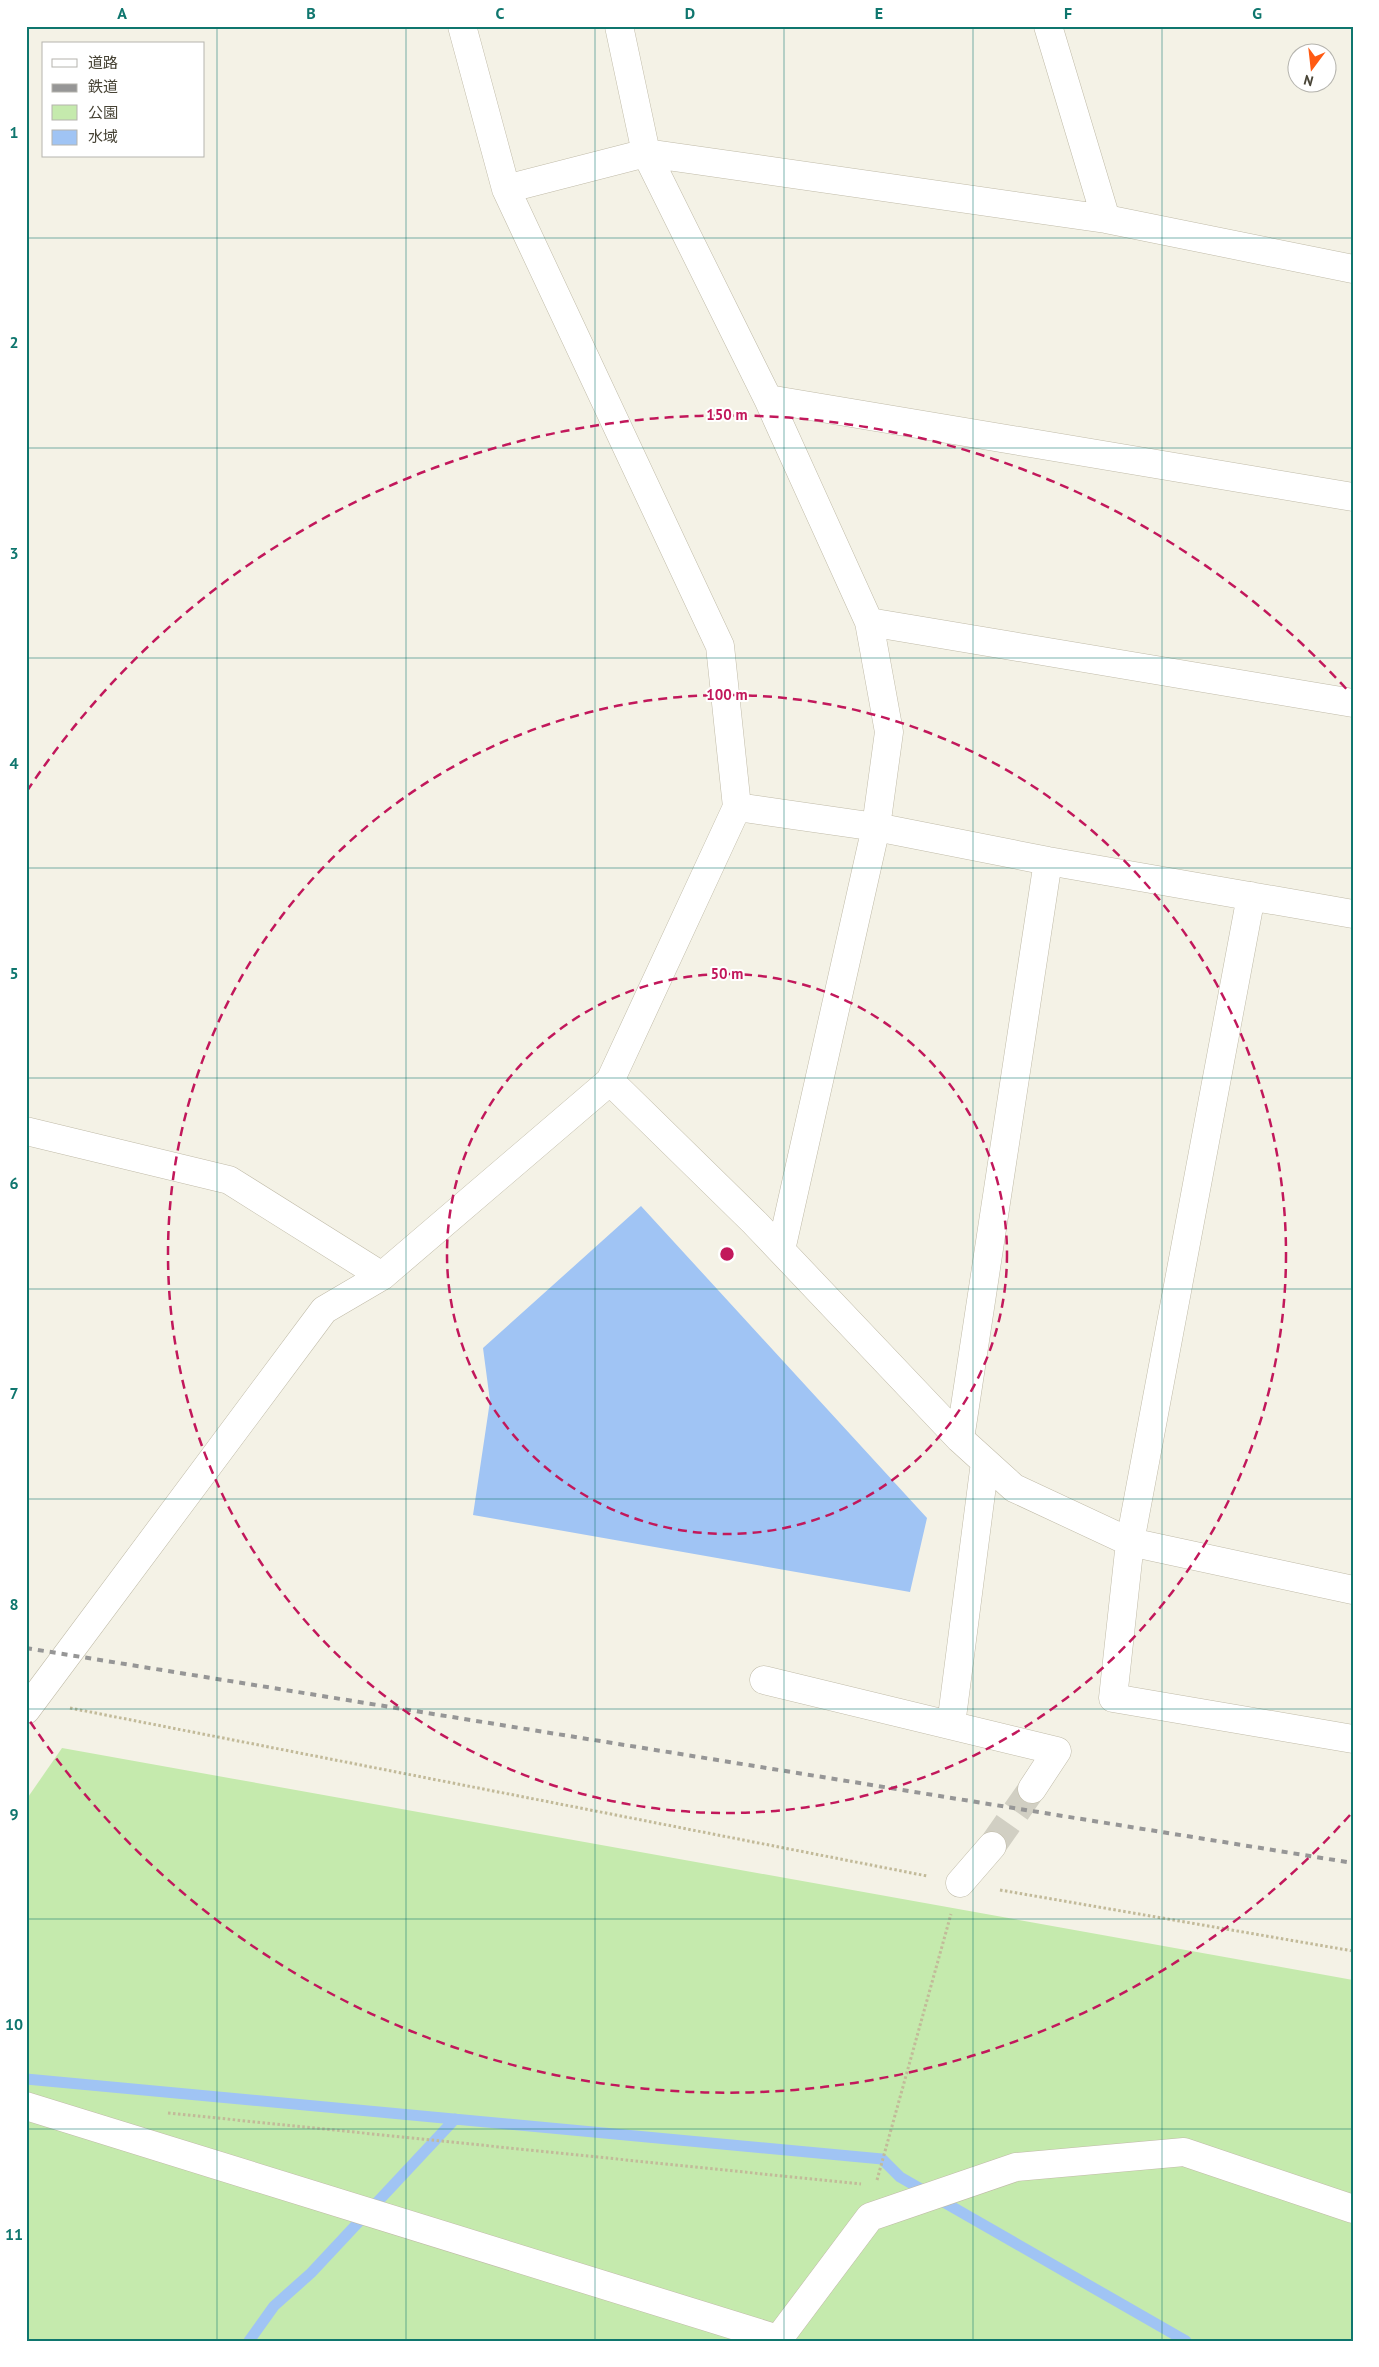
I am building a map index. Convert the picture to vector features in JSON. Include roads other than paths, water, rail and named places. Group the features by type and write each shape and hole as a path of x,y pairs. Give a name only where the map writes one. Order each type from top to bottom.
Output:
{"street":[{"path":"29,1706 324,1310 382,1276 610,1082 737,807 720,646 506,189 462,26"},
{"path":"619,26 646,152 768,399 869,622 888,732 876,827 781,1250"},
{"path":"1048,26 1106,219"},
{"path":"506,189 646,152 1106,219 1353,268"},
{"path":"768,399 1353,498"},
{"path":"869,622 1353,704"},
{"path":"737,807 876,827 1048,861 1353,914"},
{"path":"960,1439 1048,861"},
{"path":"1251,896 1130,1542 1113,1698 1353,1739"},
{"path":"610,1082 781,1250 960,1439 1014,1488 1130,1542 1353,1590"},
{"path":"26,1131 229,1180 382,1276"},
{"path":"952,1726 985,1462"},
{"path":"764,1680 1057,1751 1032,1789"},
{"path":"960,1882 992,1846"},
{"path":"26,2106 778,2340 870,2218 1016,2167 1184,2152 1353,2209"}],"water":[{"path":"641,1206 927,1518 910,1592 473,1515 490,1401 483,1348"}],"waterway":[{"path":"26,2079 882,2159 900,2177 1186,2341"},
{"path":"249,2341 274,2306 311,2273 455,2119"}],"tunnel":[{"path":"992,1846 1032,1789"}],"railway":[{"path":"26,1648 1353,1863"}]}
